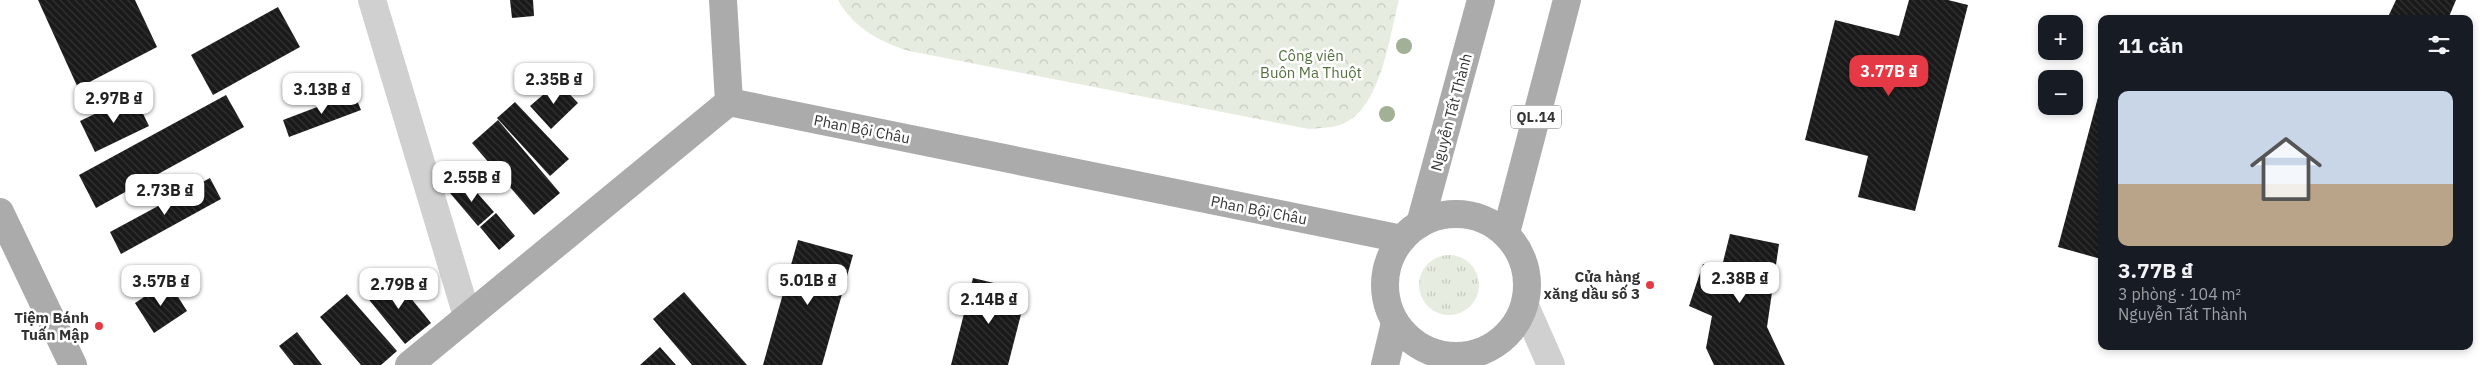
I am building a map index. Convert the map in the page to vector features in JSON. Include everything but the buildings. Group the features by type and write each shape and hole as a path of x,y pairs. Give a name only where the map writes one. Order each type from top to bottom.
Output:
{"main road":[{"path":"409,365 729,102 722,0"},
{"name":"Nguyễn Tất Thành","path":"1411,231 1481,0"},
{"name":"QL.14","path":"1506,234 1567,0"},
{"name":"Phan Bội Châu","path":"729,102 1411,231"},
{"path":"0,212 73,365"},
{"path":"1462,214 1486,219 1506,234 1518,249 1526,267 1528,286 1525,306 1517,322 1487,356 1472,354 1453,356 1434,353 1418,346 1406,336 1395,323 1387,303 1385,282 1390,259 1411,231 1438,216 1462,214"},
{"path":"1386,365 1395,323"}],"street":[{"path":"372,0 467,316"},
{"path":"1525,306 1551,365"}],"green space":[{"name":"Công viên Buôn Ma Thuột","path":"838,0 1399,0 1381,71 1365,105 1354,117 1340,125 1309,129 909,51 877,38 859,26 844,10"},
{"path":"1449,255 1465,260 1470,264 1474,269 1479,285 1474,301 1470,306 1465,310 1449,315 1433,310 1428,306 1424,301 1419,285 1424,269 1428,264 1433,260"}],"place":[{"name":"Cửa hàng xăng dầu số 3","path":"1650,285"},
{"name":"Tiệm Bánh Tuấn Mập","path":"99,326"}]}
